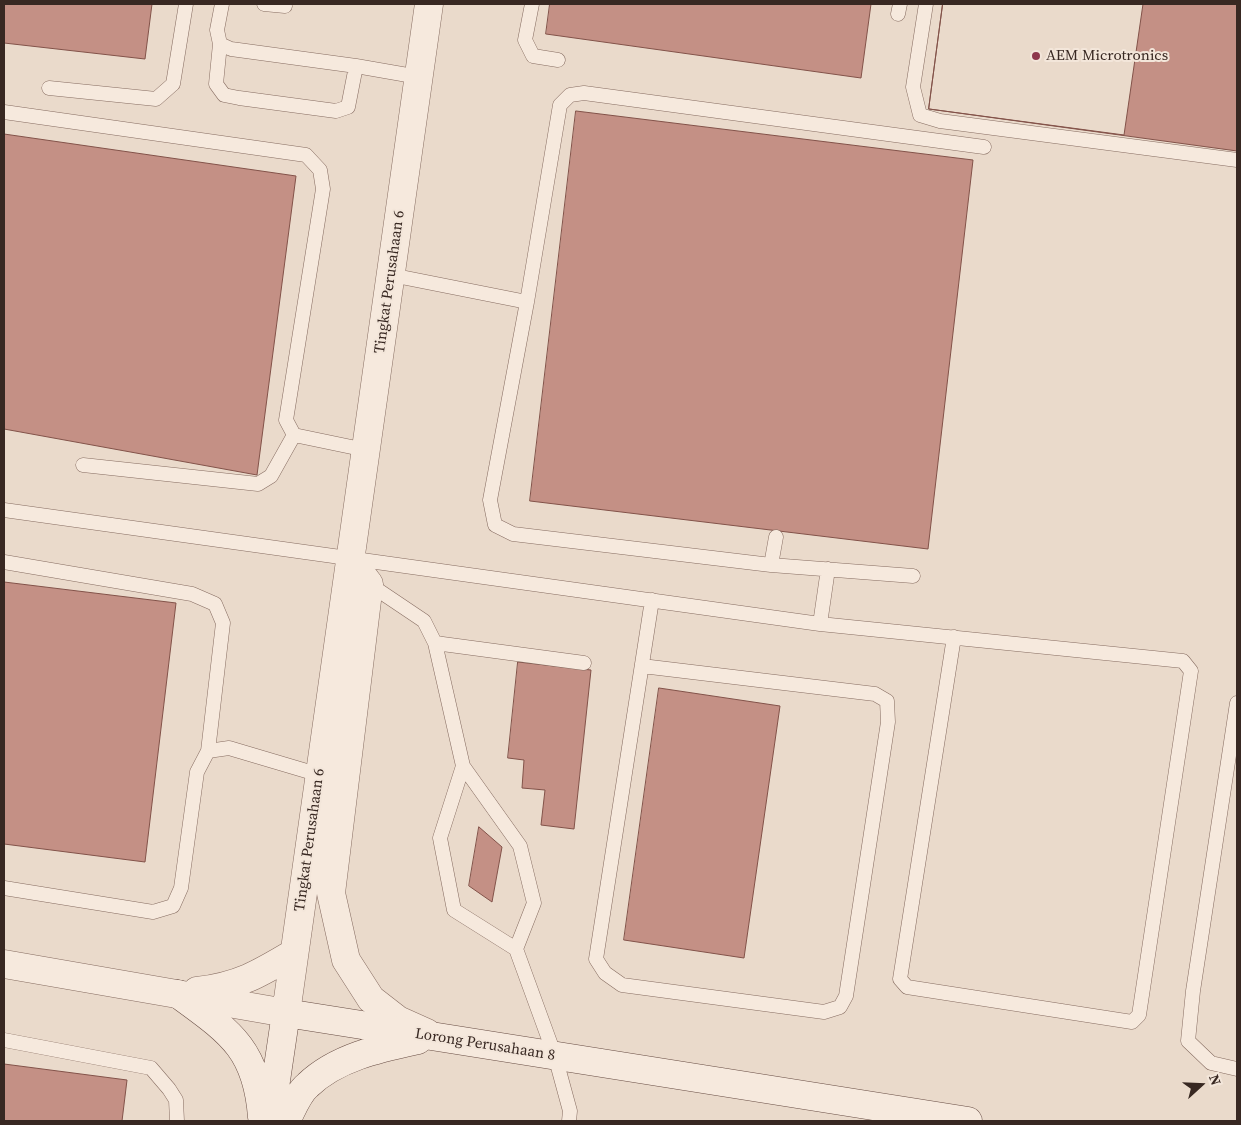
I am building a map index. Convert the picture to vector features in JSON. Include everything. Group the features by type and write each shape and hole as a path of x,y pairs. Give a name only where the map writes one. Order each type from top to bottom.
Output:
{"street":[{"name":"Tingkat Perusahaan 6","path":"270,1121 429,4"},
{"path":"350,559 369,584"},
{"name":"Tingkat Perusahaan 6","path":"369,584 330,893 346,960 371,999 398,1020 434,1037"},
{"path":"178,994 226,987 248,980 294,953"},
{"name":"Lorong Perusahaan 8","path":"4,964 286,1013 968,1121"},
{"path":"178,994 225,1028 245,1053 260,1088 263,1121"},
{"path":"286,1121 307,1085 341,1063 382,1048 434,1037"}],"lane":[{"path":"49,88 156,99 173,84 186,4"},
{"path":"222,4 216,30 220,44 216,84 224,95 336,111 348,107 356,66"},
{"path":"264,4 285,6"},
{"path":"532,4 525,40 533,56 558,60"},
{"path":"926,4 913,87 920,115 940,121 1237,160"},
{"path":"220,44 231,49 419,76"},
{"path":"913,576 771,564 514,534 495,524 490,500 527,302 560,105 570,95 584,93 984,148"},
{"path":"4,112 306,155 320,170 323,189 286,420 294,435"},
{"path":"391,275 527,302"},
{"path":"294,435 366,450"},
{"path":"83,465 258,484 272,476 294,435"},
{"path":"4,510 820,624 954,637 1183,661 1191,671 1139,1015 1132,1022 907,986 900,979 954,637"},
{"path":"771,564 776,537"},
{"path":"4,562 192,594 215,604 223,623 208,751 197,772 181,888 173,906 153,912 4,888"},
{"path":"820,624 828,569"},
{"path":"369,584 424,621 435,642 463,766 520,846 534,904 516,949"},
{"path":"642,666 875,694 886,701 888,722 846,996 840,1007 824,1012 622,986 605,974 596,959 652,600"},
{"path":"435,642 584,663"},
{"path":"1237,703 1193,991 1188,1041 1211,1063 1237,1069"},
{"path":"208,751 229,748 320,776"},
{"path":"463,766 440,838 454,910 516,949 555,1056 570,1111 569,1121"},
{"path":"4,1040 151,1068 170,1089 176,1100 176,1121"}],"building":[{"path":"4,4 152,4 145,59 4,43"},
{"path":"550,4 871,4 861,78 546,34"},
{"name":"AEM Microtronics","path":"943,4 1237,4 1237,151 929,109"},
{"name":"AEM Microtronics","path":"943,4 1143,4 1124,135 929,109"},
{"path":"576,111 973,160 928,549 530,501"},
{"path":"4,134 296,176 257,475 4,429"},
{"path":"4,582 176,603 145,862 4,844"},
{"path":"518,662 591,670 574,829 541,825 545,790 522,788 524,760 508,758"},
{"path":"659,688 780,706 744,958 624,940"},
{"path":"479,827 502,847 492,902 469,886"},
{"path":"4,1064 127,1080 122,1121 4,1121"}],"place":[{"name":"AEM Microtronics","path":"1036,56"}]}
